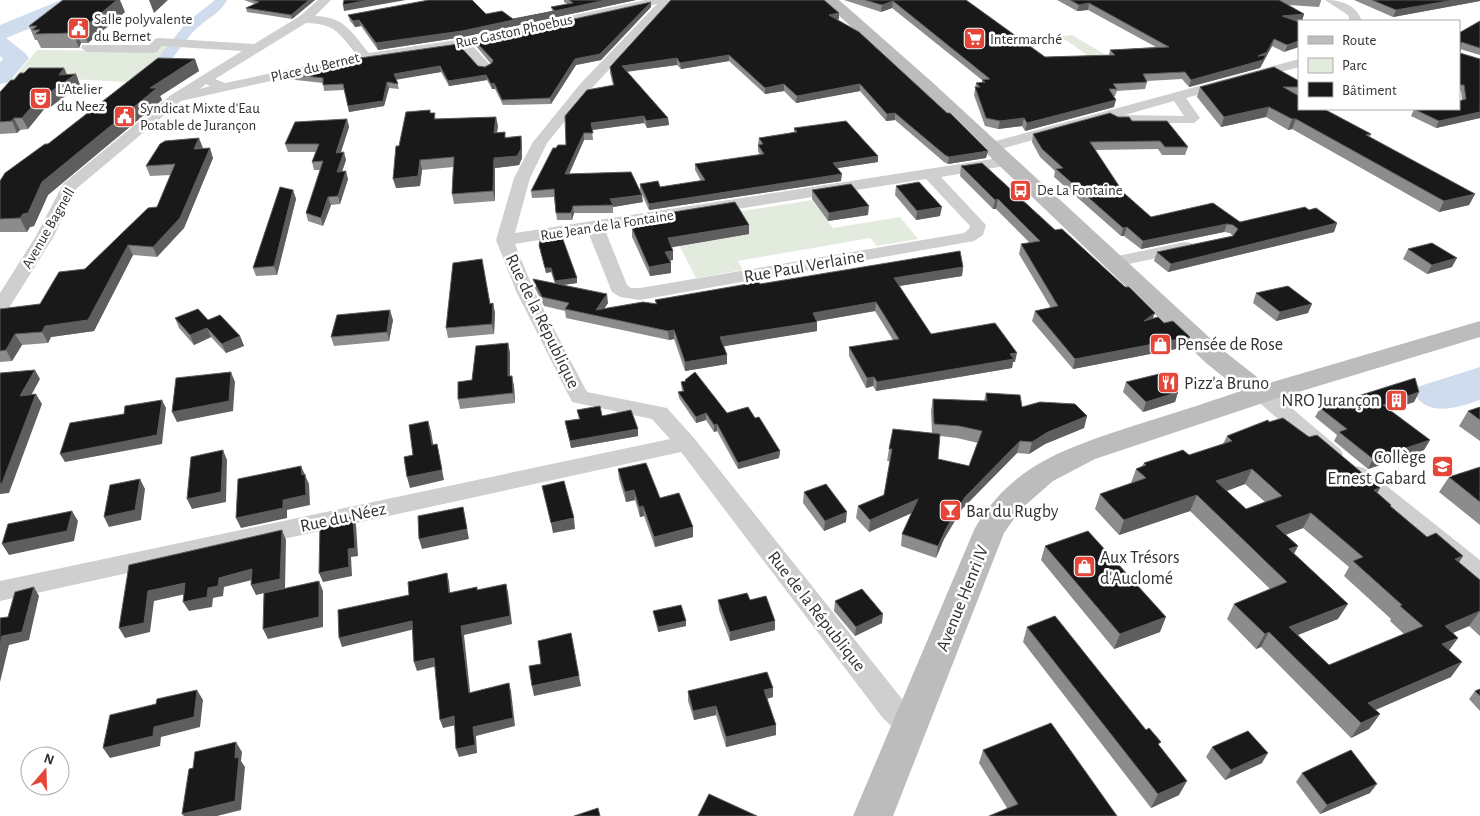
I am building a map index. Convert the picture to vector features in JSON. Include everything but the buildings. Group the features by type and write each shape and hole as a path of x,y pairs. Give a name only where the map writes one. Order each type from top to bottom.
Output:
{"street":[{"name":"Place du Bernet","path":"176,98 304,19 325,0"},
{"name":"Rue Gaston Phoebus","path":"366,57 463,43 661,0"},
{"name":"Rue de la République","path":"668,0 586,86 540,142 522,178 505,240 525,291 579,396 659,412 686,443 892,708 909,725"},
{"path":"830,0 1215,357 1480,574"},
{"path":"1331,0 1352,13 1356,20"},
{"path":"304,19 326,20 349,17"},
{"name":"Place du Bernet","path":"176,98 366,57 338,25 326,20"},
{"name":"Place du Bernet","path":"87,48 152,49 159,42 186,42 257,48"},
{"path":"463,43 485,67"},
{"path":"990,147 1298,63"},
{"path":"206,79 225,88"},
{"path":"1099,116 1124,120 1188,120 1193,118 1178,97"},
{"name":"Avenue Bagnell","path":"0,308 45,236 69,188 176,98"},
{"name":"Rue Jean de la Fontaine","path":"505,240 1005,162"},
{"name":"Rue Paul Verlaine","path":"595,227 620,288 627,293 640,294 970,236 976,231 978,224 930,174"},
{"path":"1114,262 1205,243"},
{"name":"Avenue Henri IV","path":"873,816 990,530 1010,501 1043,474 1085,452 1262,394 1480,330"},
{"name":"Rue du Néez","path":"0,591 686,443"}],"green space":[{"path":"1072,35 1106,55 1091,58 1066,40 1060,41 1054,37"},
{"path":"164,45 181,45 170,63 145,83 69,79 12,80 37,50 158,51"},
{"path":"812,200 833,228 900,217 918,239 877,246 870,238 738,261 743,270 696,278 678,243 736,212"}],"water":[{"path":"1480,367 1480,400 1445,409 1428,406 1414,394 1417,387"}],"waterway":[{"path":"0,33 80,0"},
{"path":"142,78 163,61 191,26 219,4 221,0"},
{"path":"0,44 17,58 0,77"}],"place":[{"name":"Salle polyvalente du Bernet","path":"78,28"},
{"name":"Intermarché","path":"974,39"},
{"name":"L'Atelier du Neez","path":"41,98"},
{"name":"Syndicat Mixte d'Eau Potable de Jurançon","path":"124,117"},
{"name":"De La Fontaine","path":"1021,190"},
{"name":"Pensée de Rose","path":"1161,344"},
{"name":"Pizz'a Bruno","path":"1168,383"},
{"name":"NRO Jurançon","path":"1396,400"},
{"name":"Collège Ernest Gabard","path":"1442,467"},
{"name":"Bar du Rugby","path":"950,511"},
{"name":"Aux Trésors d'Auclomé","path":"1084,567"}]}
